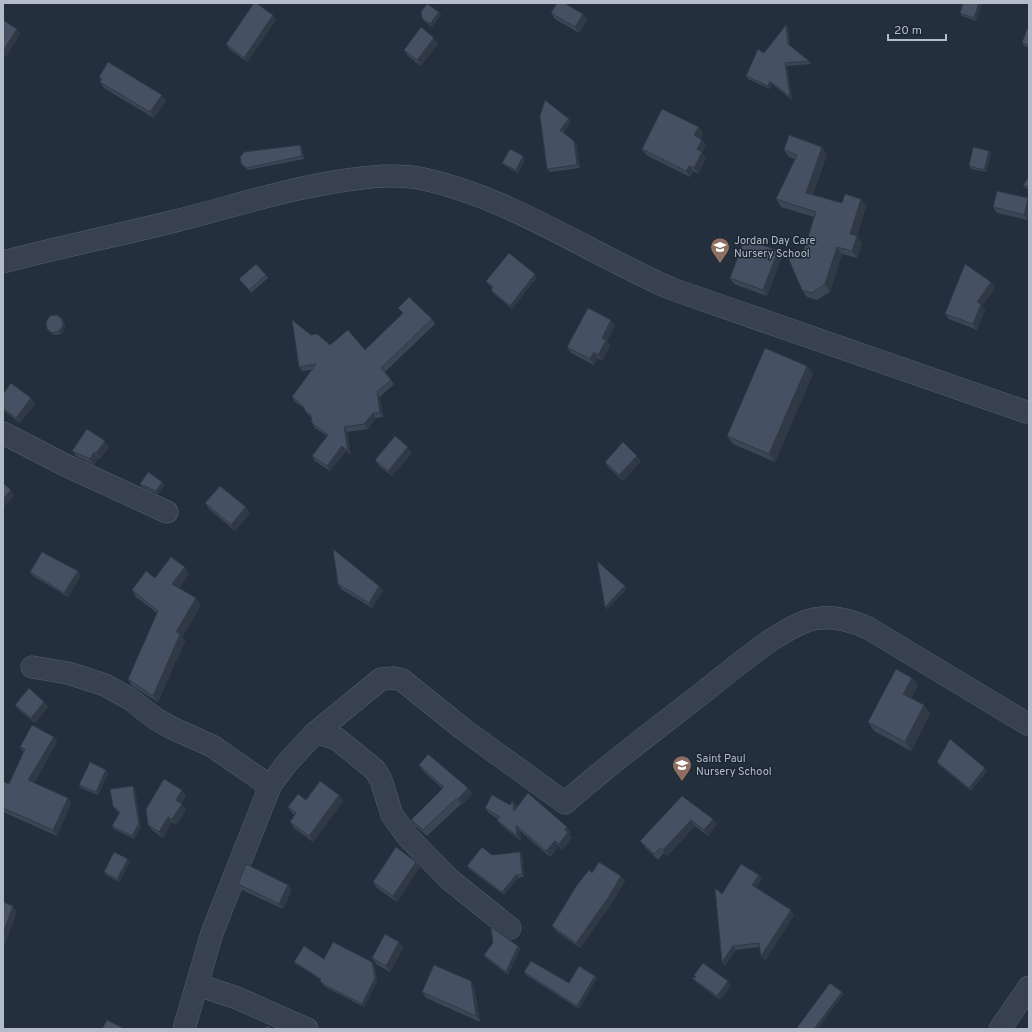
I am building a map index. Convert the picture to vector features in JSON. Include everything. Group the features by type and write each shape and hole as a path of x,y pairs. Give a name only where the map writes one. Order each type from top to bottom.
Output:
{"street":[{"path":"3,262 173,222 296,189 370,177 399,175 424,179 469,192 506,207 543,224 632,272 672,289 1029,413"},
{"path":"3,433 65,465 166,512"},
{"path":"184,1029 212,933 270,786 287,763 314,734 378,681 387,678 402,680 462,729 565,803 628,749 775,638 802,623 822,618 846,620 868,628 1029,725"},
{"path":"32,667 68,673 105,685 130,699 172,728 212,746 270,786"},
{"path":"314,734 322,734 337,739 375,770 381,780 392,815 408,837 449,879 510,928"},
{"path":"198,985 237,998 307,1029"},
{"path":"1000,1029 1029,987"}],"building":[{"path":"254,3 273,15 244,58 226,44"},
{"path":"557,3 564,3 583,14 575,27 551,13"},
{"path":"963,3 979,3 974,18 960,13"},
{"path":"427,4 439,12 430,24 422,18 421,12"},
{"path":"3,20 17,29 3,51"},
{"path":"786,25 788,44 809,61 785,63 790,97 770,81 768,86 746,76 758,49 764,53"},
{"path":"421,27 434,38 417,60 404,50"},
{"path":"1027,29 1029,30 1029,46 1022,43"},
{"path":"108,62 162,95 150,112 100,82 102,79 99,77"},
{"path":"545,100 569,119 560,130 574,141 577,165 547,169 540,116"},
{"path":"662,109 699,127 694,135 702,140 697,149 702,152 694,168 689,166 686,171 642,149"},
{"path":"789,135 822,147 806,193 842,203 845,194 861,199 850,234 857,236 852,251 837,247 825,284 812,293 802,290 786,253 801,259 816,212 776,199 797,155 784,150"},
{"path":"300,145 302,156 246,168 241,163 240,157 244,152"},
{"path":"973,147 989,151 984,170 969,166"},
{"path":"510,149 523,156 516,170 502,163"},
{"path":"1029,177 1029,187 1023,185"},
{"path":"997,191 1028,198 1024,215 993,207"},
{"path":"745,238 778,251 763,290 730,278"},
{"path":"509,253 535,274 510,306 491,290 493,287 486,281"},
{"path":"256,264 266,275 249,290 239,279"},
{"path":"965,264 991,282 977,302 981,304 973,324 945,314"},
{"path":"409,297 432,319 381,368 391,380 377,392 380,412 373,413 364,424 344,427 348,451 342,446 327,466 312,456 328,435 312,423 311,415 305,411 304,407 292,397 316,364 299,367 292,320 311,335 317,334 330,345 348,330 365,350 403,313 398,308"},
{"path":"588,308 611,320 602,338 606,340 598,355 594,352 590,359 567,347"},
{"path":"57,315 62,319 63,326 59,331 52,333 47,329 46,322 50,316"},
{"path":"765,348 807,366 769,454 727,436"},
{"path":"11,383 31,398 16,418 3,408 3,394"},
{"path":"87,429 105,441 96,453 94,452 90,459 72,451"},
{"path":"395,436 408,447 388,471 375,460"},
{"path":"623,442 637,456 619,475 605,462"},
{"path":"148,472 162,482 156,491 140,484"},
{"path":"3,483 11,490 3,499"},
{"path":"220,486 246,507 231,525 205,503"},
{"path":"333,549 379,586 369,603 338,584"},
{"path":"42,552 78,571 64,593 30,572"},
{"path":"171,557 185,567 172,584 196,598 176,632 180,634 153,696 128,679 158,611 132,590 146,571 155,578"},
{"path":"597,561 625,586 605,607"},
{"path":"896,669 912,678 903,694 924,705 905,742 868,722"},
{"path":"29,688 44,702 31,718 15,705"},
{"path":"32,725 54,737 28,780 68,798 53,830 3,808 4,782 9,784 25,749 20,747"},
{"path":"950,739 985,768 969,788 937,762"},
{"path":"428,754 468,788 458,799 457,798 423,830 411,820 444,787 419,765"},
{"path":"90,762 106,770 96,792 79,785"},
{"path":"164,779 182,790 176,800 182,804 172,819 168,817 159,832 148,825 146,809"},
{"path":"320,781 339,795 309,836 290,822 296,813 288,807 298,794 306,800"},
{"path":"133,786 139,826 138,825 132,836 112,826 120,812 113,806 110,789"},
{"path":"528,793 567,827 565,830 568,832 559,844 555,841 546,851 516,825 517,836 497,820 500,817 485,808 492,795 510,805 513,801 514,811"},
{"path":"682,796 713,819 704,830 691,820 663,850 660,848 654,854 640,841"},
{"path":"396,847 416,862 393,896 373,882"},
{"path":"482,847 492,855 520,852 522,874 516,875 502,892 467,866"},
{"path":"114,852 128,859 117,879 104,872"},
{"path":"599,862 621,876 608,898 576,943 552,926 577,885 589,870 592,873"},
{"path":"246,864 288,885 279,904 238,884"},
{"path":"741,864 759,875 752,885 791,910 761,956 759,943 733,946 722,962 715,888 722,894"},
{"path":"3,902 13,906 3,933"},
{"path":"491,927 518,946 506,972 484,955 493,943"},
{"path":"385,934 399,942 386,966 372,958"},
{"path":"333,942 372,962 375,978 362,1004 325,985 320,981 321,979 294,962 304,946 324,959"},
{"path":"531,961 569,983 579,966 595,976 577,1006 524,972"},
{"path":"703,963 728,981 717,996 692,978 696,977 694,975"},
{"path":"434,965 471,981 476,1016 422,992"},
{"path":"830,983 842,992 814,1029 796,1029"},
{"path":"107,1020 123,1028 123,1029 102,1029"}],"place":[{"name":"Jordan Day Care Nursery School","path":"720,264"},
{"name":"Saint Paul Nursery School","path":"682,782"}]}
